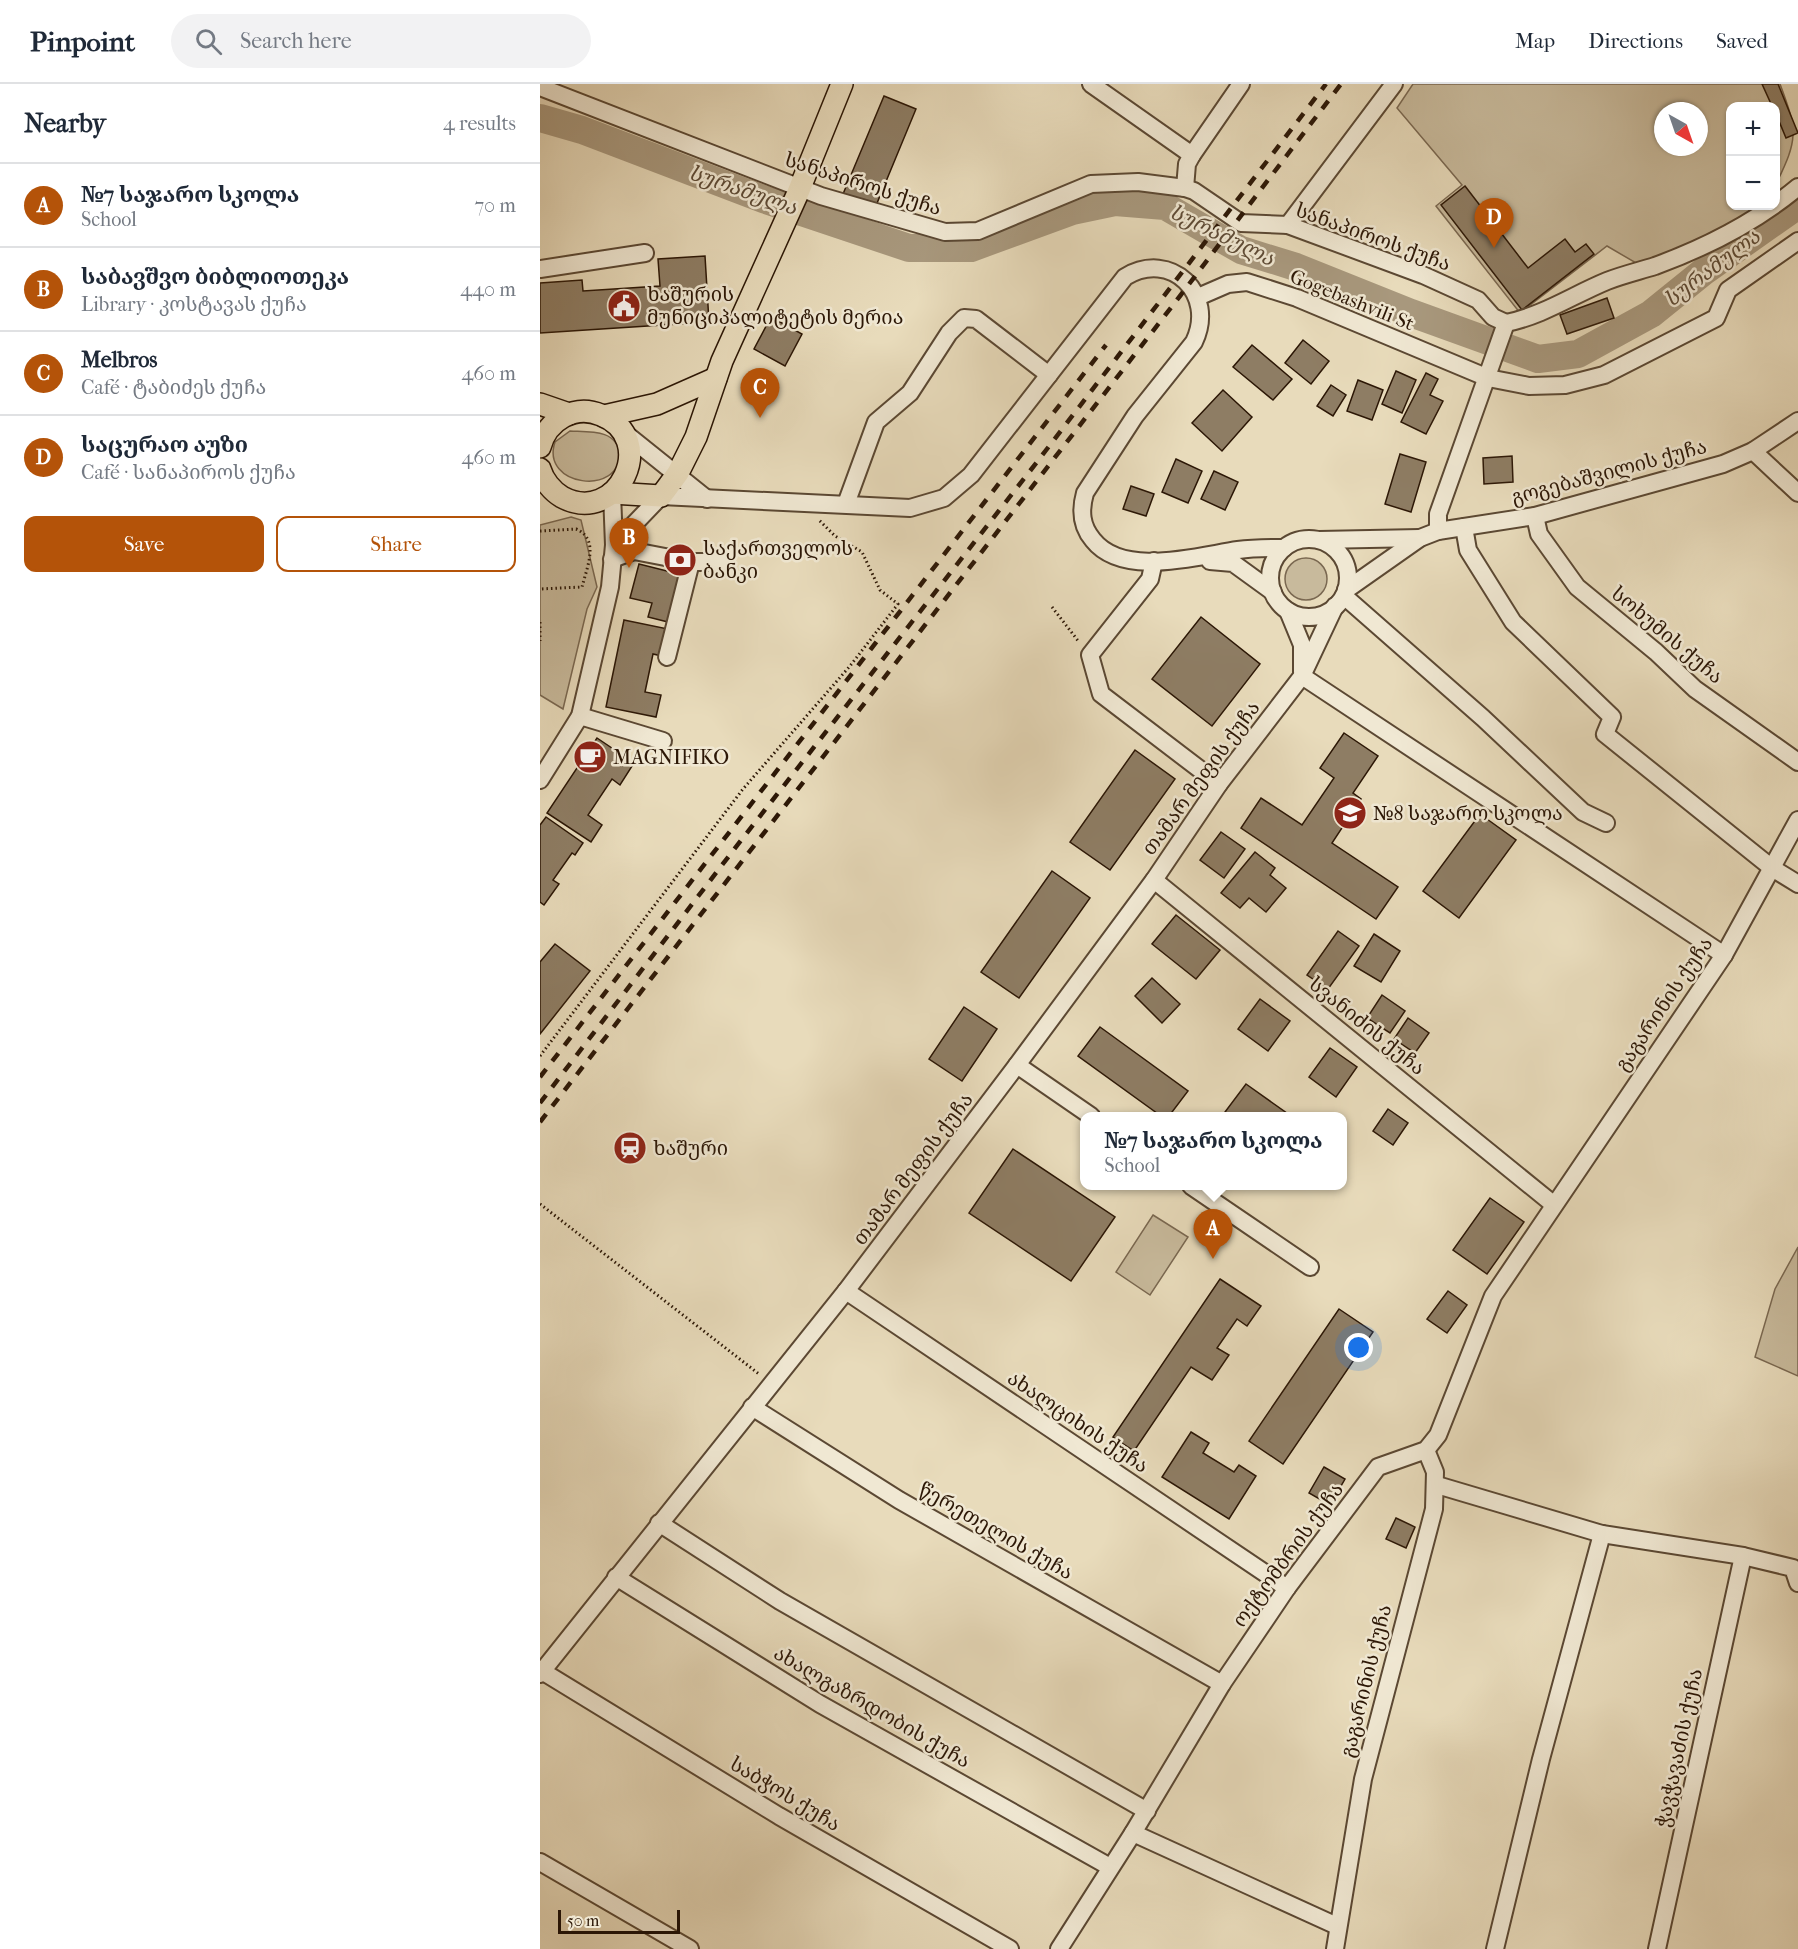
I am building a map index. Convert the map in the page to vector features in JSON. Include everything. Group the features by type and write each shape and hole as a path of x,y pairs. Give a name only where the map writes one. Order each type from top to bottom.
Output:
{"main road":[{"path":"540,499 564,498 585,502 612,493 661,496 678,473 696,438 716,378 842,84"},
{"path":"604,416 657,404 716,378"},
{"path":"540,404 569,414"},
{"path":"541,442 551,426 569,414 583,411 604,416 621,430 628,446 629,462 625,478 612,493"},
{"path":"540,471 552,490 564,498"}],"street":[{"path":"1091,84 1192,155"},
{"path":"1185,188 1187,164 1241,84"},
{"path":"1288,225 1394,84"},
{"name":"სანაპიროს ქუჩა","path":"540,87 798,191 945,232 978,231 1091,184 1138,182 1194,190 1241,223 1288,225 1424,275 1478,300 1504,327"},
{"path":"1438,531 1438,514 1489,376 1504,327 1531,318 1565,299 1609,280 1704,246 1769,211 1798,187"},
{"name":"Gogebashvili St","path":"1198,297 1228,284 1247,282 1297,298 1489,376 1529,386 1565,385 1604,375 1716,318 1728,290 1798,241"},
{"path":"540,269 645,253"},
{"path":"613,552 661,496 910,508 944,498 970,475 1125,277 1140,268 1158,267 1174,272 1187,282 1198,297 1202,313 1201,329 1194,342 1135,416 1085,493 1081,507 1086,528 1099,548 1112,555 1154,561 1188,559 1240,549 1284,548"},
{"path":"846,504 876,422 910,393 949,333 964,318 976,319 1048,375"},
{"name":"გოგებაშვილის ქუჩა","path":"1342,598 1420,538 1438,531 1535,516 1723,464 1753,451 1798,421"},
{"path":"621,430 678,473 707,499"},
{"path":"1753,451 1798,493"},
{"path":"540,780 580,716 610,587 613,552 612,493"},
{"name":"სოხუმის ქუჩა","path":"1535,516 1539,534 1577,587 1656,652 1695,689 1798,762"},
{"path":"1464,527 1468,550 1513,622 1612,717 1605,734 1772,868 1798,884"},
{"name":"გოგებაშვილის ქუჩა","path":"1318,540 1420,538"},
{"path":"1273,592 1271,568 1284,548 1294,542 1318,540 1330,544 1340,553 1348,577 1342,598 1324,614 1311,616 1288,611"},
{"path":"613,552 634,551 691,562 724,562"},
{"path":"1188,559 1233,563 1273,592 1288,611 1302,645 1302,676 1724,955"},
{"path":"1154,561 1150,579 1090,655 1101,694 1219,784"},
{"path":"667,657 691,562"},
{"path":"1342,598 1483,718 1583,812 1606,823"},
{"name":"თამარ მეფის ქუჩა","path":"541,1672 846,1292 1017,1065 1154,880 1219,784 1302,676 1342,598"},
{"path":"580,716 663,741"},
{"name":"გაგარინის ქუჩა","path":"1553,1204 1724,955 1798,820"},
{"name":"სვანიძის ქუჩა","path":"1154,880 1553,1204"},
{"path":"1017,1065 1085,1112"},
{"path":"1198,1190 1310,1268"},
{"path":"1426,1450 1447,1418 1493,1296 1553,1204"},
{"name":"ახალციხის ქუჩა","path":"846,1292 1287,1588"},
{"name":"წერეთელის ქუჩა","path":"752,1407 899,1500 1222,1684"},
{"name":"გაგარინის ქუჩა","path":"1335,1949 1363,1779 1434,1509 1437,1485 1426,1450"},
{"name":"ოქტომბრის ქუჩა","path":"1059,1949 1147,1811 1222,1684 1287,1588 1378,1467 1426,1450"},
{"path":"1437,1485 1602,1534 1743,1556 1793,1568 1798,1583"},
{"path":"659,1523 780,1601 1147,1811"},
{"path":"1495,1949 1540,1759 1602,1534"},
{"name":"ჭავჭავაძის ქუჩა","path":"1657,1949 1743,1556"},
{"name":"ახალგაზრდობის ქუჩა","path":"616,1577 820,1704 1110,1867"},
{"name":"საბჭოს ქუჩა","path":"541,1672 779,1816 1010,1949"},
{"path":"1133,1833 1337,1926"},
{"path":"540,1862 690,1949"}],"path":[{"path":"540,1056 743,789 850,666 898,604 880,590 862,552 835,536 800,501"},
{"path":"540,531 576,529 588,538 591,547 582,587 540,589"},
{"path":"1052,607 1090,655"},
{"path":"540,622 540,641"},
{"path":"540,1204 771,1383"}],"shaded area":[{"path":"1413,84 1780,84 1790,114 1792,145 1780,175 1780,102 1726,102 1726,210 1750,210 1740,219 1700,244 1636,263 1607,246 1520,313 1436,206 1462,185 1397,108"},
{"path":"570,431 593,432 608,436 613,440 619,454 616,467 608,476 596,481 582,481 569,477 559,469 554,457 555,442"},
{"path":"571,517 581,520 597,587 587,609 563,709 540,695 540,525"},
{"path":"1306,558 1314,559 1321,564 1326,571 1326,587 1321,594 1314,599 1306,600 1298,599 1291,594 1286,587 1285,579 1286,571 1291,564 1298,559"},
{"path":"1153,1215 1188,1237 1150,1295 1116,1272"},
{"path":"1798,1247 1798,1376 1755,1357 1775,1289"}],"building":[{"path":"1762,84 1778,84 1798,133 1786,138 1780,124 1780,102 1770,102"},
{"path":"884,96 916,109 875,208 843,194"},
{"path":"1465,186 1528,268 1565,239 1575,252 1586,244 1594,254 1522,310 1441,205"},
{"name":"ხაშურის მუნიციპალიტეტის მერია","path":"705,256 709,322 540,333 540,283 582,280 583,291 660,286 658,259"},
{"path":"1607,298 1614,318 1567,334 1560,315"},
{"path":"771,317 802,334 785,366 754,349"},
{"path":"1303,340 1329,361 1311,384 1285,363"},
{"path":"1252,345 1292,379 1273,400 1233,367"},
{"path":"1396,371 1416,380 1402,413 1382,404"},
{"path":"1426,373 1438,379 1430,395 1443,401 1426,434 1401,422"},
{"path":"1358,380 1383,390 1372,420 1347,411"},
{"path":"1331,385 1346,395 1333,416 1317,406"},
{"path":"1223,390 1252,417 1222,451 1192,423"},
{"path":"1400,454 1426,462 1411,512 1385,504"},
{"path":"1512,456 1513,482 1484,484 1483,458"},
{"path":"1176,459 1202,471 1188,503 1162,492"},
{"path":"1214,471 1238,482 1225,510 1201,499"},
{"path":"1131,486 1154,494 1146,516 1123,509"},
{"path":"639,564 683,575 672,623 648,617 652,603 630,598"},
{"path":"1201,617 1260,664 1212,726 1152,679"},
{"path":"624,620 668,629 662,656 653,654 645,692 661,695 656,717 606,707"},
{"path":"1344,733 1378,756 1353,793 1361,799 1332,843 1398,887 1376,919 1241,828 1261,798 1302,825 1334,778 1320,768"},
{"path":"597,738 634,763 620,785 612,779 588,815 602,825 591,842 547,813"},
{"path":"1135,750 1175,779 1110,870 1070,842"},
{"path":"1480,814 1516,840 1459,918 1423,891"},
{"path":"546,817 583,843 575,855 572,853 553,880 559,884 544,905 540,902 540,825"},
{"path":"1221,832 1245,849 1224,878 1200,860"},
{"path":"1255,852 1275,868 1270,875 1286,888 1266,912 1249,898 1240,908 1221,893"},
{"path":"1052,871 1090,898 1019,998 981,972"},
{"path":"1176,915 1220,950 1196,979 1152,944"},
{"path":"1338,931 1359,946 1328,989 1307,975"},
{"path":"1374,934 1400,951 1381,982 1354,966"},
{"path":"555,944 590,971 540,1034 540,962"},
{"path":"1152,978 1180,1004 1162,1023 1135,996"},
{"path":"1382,995 1405,1011 1390,1033 1367,1018"},
{"path":"1260,999 1290,1021 1268,1051 1238,1029"},
{"path":"964,1007 997,1029 962,1081 929,1059"},
{"path":"1408,1018 1429,1033 1415,1053 1394,1039"},
{"path":"1100,1027 1188,1091 1172,1112 1155,1112 1078,1056"},
{"path":"1330,1048 1357,1067 1336,1097 1309,1077"},
{"path":"1246,1084 1285,1112 1225,1112"},
{"path":"1388,1109 1408,1123 1393,1145 1373,1131"},
{"path":"1013,1149 1115,1217 1071,1281 969,1213"},
{"path":"1490,1198 1524,1222 1487,1274 1453,1250"},
{"path":"1220,1279 1261,1306 1247,1326 1237,1319 1217,1348 1229,1355 1212,1380 1191,1367 1134,1451 1113,1437"},
{"path":"1448,1291 1467,1305 1447,1333 1427,1319"},
{"path":"1339,1309 1373,1332 1283,1464 1249,1441"},
{"path":"1191,1432 1209,1443 1203,1453 1234,1472 1239,1465 1256,1476 1229,1519 1162,1477"},
{"path":"1324,1467 1345,1479 1330,1505 1309,1493"},
{"path":"1396,1518 1415,1527 1406,1548 1386,1539"}],"waterway":[{"name":"სურამულა","path":"540,118 582,130 763,199 909,248 971,248 1072,211 1115,202 1165,206 1241,250 1296,267 1411,313 1538,359 1578,354 1651,314 1703,272 1798,205"}],"railway":[{"path":"540,1103 732,852 1037,462 1326,84"},
{"path":"540,1122 1180,296 1341,84"},
{"path":"540,1077 1106,345"}],"place":[{"name":"საცურაო აუზი","path":"1494,248"},
{"name":"ხაშურის მუნიციპალიტეტის მერია","path":"624,306"},
{"name":"Melbros","path":"760,418"},
{"name":"საქართველოს ბანკი","path":"680,560"},
{"name":"საბავშვო ბიბლიოთეკა","path":"629,568"},
{"name":"MAGNIFIKO","path":"590,757"},
{"name":"№8 საჯარო სკოლა","path":"1350,813"},
{"name":"ხაშური","path":"630,1148"},
{"name":"№7 საჯარო სკოლა","path":"1213,1259"}]}
